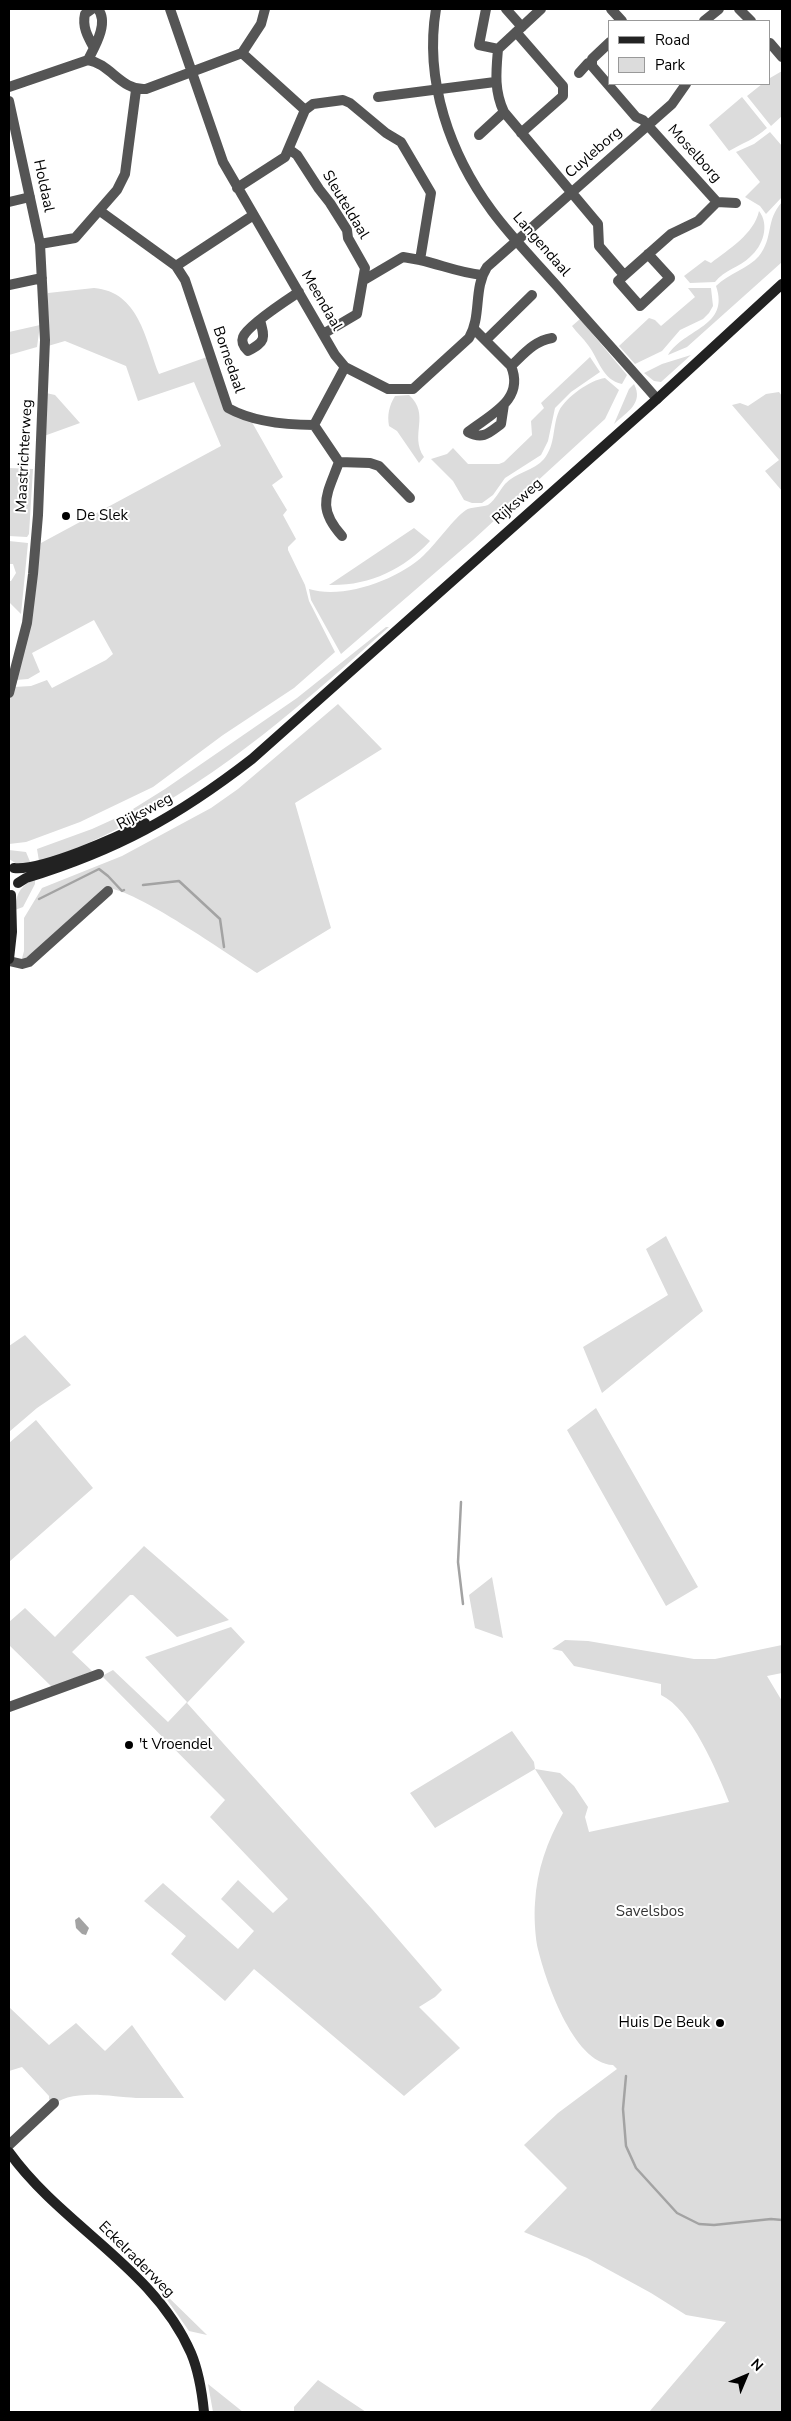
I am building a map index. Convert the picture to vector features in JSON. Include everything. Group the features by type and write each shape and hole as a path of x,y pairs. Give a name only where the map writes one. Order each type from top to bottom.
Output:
{"main road":[{"name":"Rijksweg","path":"18,883 26,878 112,847 171,817 223,782 252,759 271,740 658,399 782,284"},
{"name":"Rijksweg","path":"11,866 26,869 70,855 131,830 191,797 271,740"},
{"path":"9,960 10,896 18,883 11,866"},
{"name":"Eckelraderweg","path":"9,2152 38,2188 139,2280 163,2306 191,2354 198,2375 204,2412"}],"street":[{"path":"92,9 85,14 83,20 86,34 94,48"},
{"path":"88,60 102,25 103,15 98,9"},
{"name":"Meendaal","path":"170,9 223,162 252,216 299,292 322,334 344,367 388,389 413,389 469,338 474,329"},
{"path":"9,86 88,60 98,62 130,88 136,90 146,89 242,53 261,24 265,9"},
{"name":"Langendaal","path":"436,9 432,46 438,90 449,134 466,171 493,213 658,399"},
{"path":"486,9 479,45 498,49"},
{"path":"506,9 519,30 563,86 563,96 521,133"},
{"path":"541,9 498,49 495,82 498,100 504,112 598,224 599,246 624,274 618,281 640,306 670,278 648,254"},
{"path":"611,9 621,20"},
{"path":"705,20 719,9"},
{"path":"740,9 750,20"},
{"path":"579,72 588,63 592,63 592,59 608,44"},
{"path":"771,44 782,56"},
{"path":"242,53 305,110"},
{"name":"Moselborg","path":"592,63 592,66 608,85"},
{"path":"378,97 495,82"},
{"name":"Moselborg","path":"608,85 636,117 643,120 717,202 736,203"},
{"name":"Cuyleborg","path":"517,240 672,104 685,85"},
{"path":"40,244 75,238 117,190 125,174 136,90"},
{"path":"236,188 283,159 290,150 300,117 305,110 313,104 343,100 350,103 386,133 401,142 431,193 420,260"},
{"name":"Holdaal","path":"9,102 40,244 42,278"},
{"path":"479,134 504,112"},
{"name":"Sleuteldaal","path":"290,150 297,155 347,230 348,238 365,268 358,314 322,334"},
{"path":"9,202 30,197"},
{"name":"Moselborg","path":"624,274 672,234 698,221 717,202"},
{"name":"Bornedaal","path":"100,211 176,266 185,280 228,408 253,418 299,425 314,425"},
{"path":"176,266 252,216"},
{"path":"504,404 512,396 515,389 514,374 511,366 474,329 479,282 482,275 487,267 517,240"},
{"path":"364,280 403,256 450,267 460,273 482,275"},
{"path":"9,285 42,278"},
{"name":"Maastrichterweg","path":"9,693 27,622 38,516 45,340 42,278"},
{"path":"260,320 299,292"},
{"path":"486,339 532,295"},
{"path":"511,366 532,345 552,338"},
{"path":"339,462 314,425 344,367"},
{"path":"339,462 370,463 379,466 410,498"},
{"path":"339,462 325,507 330,522 342,536"},
{"path":"9,960 22,964 30,962 108,891"},
{"path":"9,1707 99,1674"},
{"path":"9,2145 54,2103"}],"green space":[{"path":"782,71 782,116 771,126 747,96 761,85 771,85 771,77"},
{"path":"742,97 767,128 729,151 709,125"},
{"path":"770,132 782,146 782,197 766,214 760,206 745,197 760,182 736,152 754,144"},
{"path":"782,202 782,262 687,347 668,355 676,346 711,319 717,310 719,300 716,286 759,256 767,242 773,216"},
{"path":"759,211 764,223 764,235 755,252 723,274 715,282 690,283 684,276 705,260 711,263 740,240 752,227"},
{"path":"94,288 109,291 131,307 144,332 159,374 207,357 225,405 249,417 283,477 272,485 287,510 283,515 296,539 288,547 288,550 305,585 309,601 335,652 294,688 223,735 153,787 80,822 26,842 9,844 9,702 14,687 31,686 47,680 52,688 106,660 113,654 94,620 32,653 40,672 28,679 16,680 41,543 221,446 194,382 138,401 126,366 65,341 48,346 48,293"},
{"path":"688,288 711,288 713,306 709,313 703,319 680,330 662,351 635,364 619,346 649,318 655,320 661,326 695,297"},
{"path":"580,319 627,375 622,384 615,382 605,374 588,345 572,326"},
{"path":"40,325 37,347 9,355 9,332"},
{"path":"691,355 661,382 654,381 644,373 662,364"},
{"path":"590,357 600,372 571,392 555,408 548,441 541,455 505,478 493,495 482,503 472,503 464,500 453,481 431,459 447,454 453,448 468,464 499,464 504,462 532,435 531,421 544,408 541,403"},
{"path":"605,378 619,390 605,419 473,540 341,654 311,600 309,589 323,592 338,592 354,589 386,579 413,564 429,550 461,514 468,509 488,505 509,480 540,463 548,453 557,417 562,406 573,395 592,382"},
{"path":"634,384 637,397 633,407 614,424 629,389"},
{"path":"779,392 782,396 782,491 765,471 779,460 732,405 740,403 748,406 766,394"},
{"path":"46,393 55,395 80,423 44,436"},
{"path":"409,395 419,410 418,441 424,457 419,463 397,431 389,426 389,411 395,396"},
{"path":"9,468 33,469 29,534 27,537 9,536"},
{"path":"414,528 430,541 397,568 358,583 329,585"},
{"path":"9,541 28,543 21,614 9,602 9,581 11,581 16,573 13,564 9,564"},
{"path":"386,627 389,627 295,709 195,784 160,806 103,836 72,850 39,861 37,849 92,829 125,814 165,789 297,698"},
{"path":"338,704 382,749 295,803 331,928 257,973 205,938 138,899 120,891 107,888 30,957 21,962 24,951 24,918 42,888 122,856 211,808 238,789"},
{"path":"9,850 26,852 31,864 17,864 9,859"},
{"path":"35,879 35,884 23,907 15,910 16,899 20,891"},
{"path":"666,1236 703,1311 602,1393 583,1347 668,1295 646,1249"},
{"path":"25,1335 71,1385 37,1408 9,1432 9,1346"},
{"path":"596,1408 698,1587 666,1606 567,1430"},
{"path":"36,1420 93,1488 9,1562 9,1443"},
{"path":"144,1546 229,1620 177,1637 133,1595 130,1595 72,1652 92,1671 52,1687 9,1645 9,1622 25,1608 55,1637"},
{"path":"492,1577 503,1638 475,1628 469,1595"},
{"path":"231,1627 245,1642 187,1703 442,1990 419,2007 460,2048 404,2096 254,1969 225,2001 171,1954 186,1936 144,1901 163,1883 238,1949 254,1931 221,1899 238,1880 273,1913 288,1899 210,1817 225,1800 102,1676 113,1670 168,1722 187,1702 145,1657"},
{"name":"Savelsbos","path":"565,1640 588,1641 694,1659 715,1659 782,1645 782,1673 767,1676 782,1701 782,2412 649,2412 726,2322 686,2315 651,2293 587,2258 524,2232 567,2188 524,2145 558,2113 617,2069 613,2065 599,2061 585,2050 573,2035 546,1977 537,1945 535,1908 538,1879 544,1856 563,1813 535,1769 560,1773 574,1786 588,1807 585,1817 589,1832 729,1802 702,1742 683,1713 672,1702 661,1695 661,1684 574,1666 562,1651 552,1649"},
{"path":"512,1731 534,1762 535,1769 435,1828 410,1793"},
{"path":"9,2007 49,2045 76,2023 105,2051 132,2025 184,2098 136,2098 90,2095 67,2098 57,2102 49,2109 49,2096 22,2067 9,2071"},
{"path":"158,2287 207,2335 189,2331"},
{"path":"318,2380 366,2412 294,2412 294,2407"},
{"path":"208,2384 243,2412 213,2412"}],"shaded area":[{"path":"79,1917 89,1928 86,1935 76,1928 75,1920"}],"waterway":[{"path":"39,899 99,869 122,891 124,890"},
{"path":"143,885 179,881 220,919 224,947"},
{"path":"461,1502 458,1562 463,1604"},
{"path":"626,2076 623,2109 626,2146 636,2168 677,2213 699,2224 714,2225 771,2219 782,2220"}],"place":[{"name":"De Slek","path":"66,516"},
{"name":"'t Vroendel","path":"129,1745"},
{"name":"Huis De Beuk","path":"720,2023"}]}
